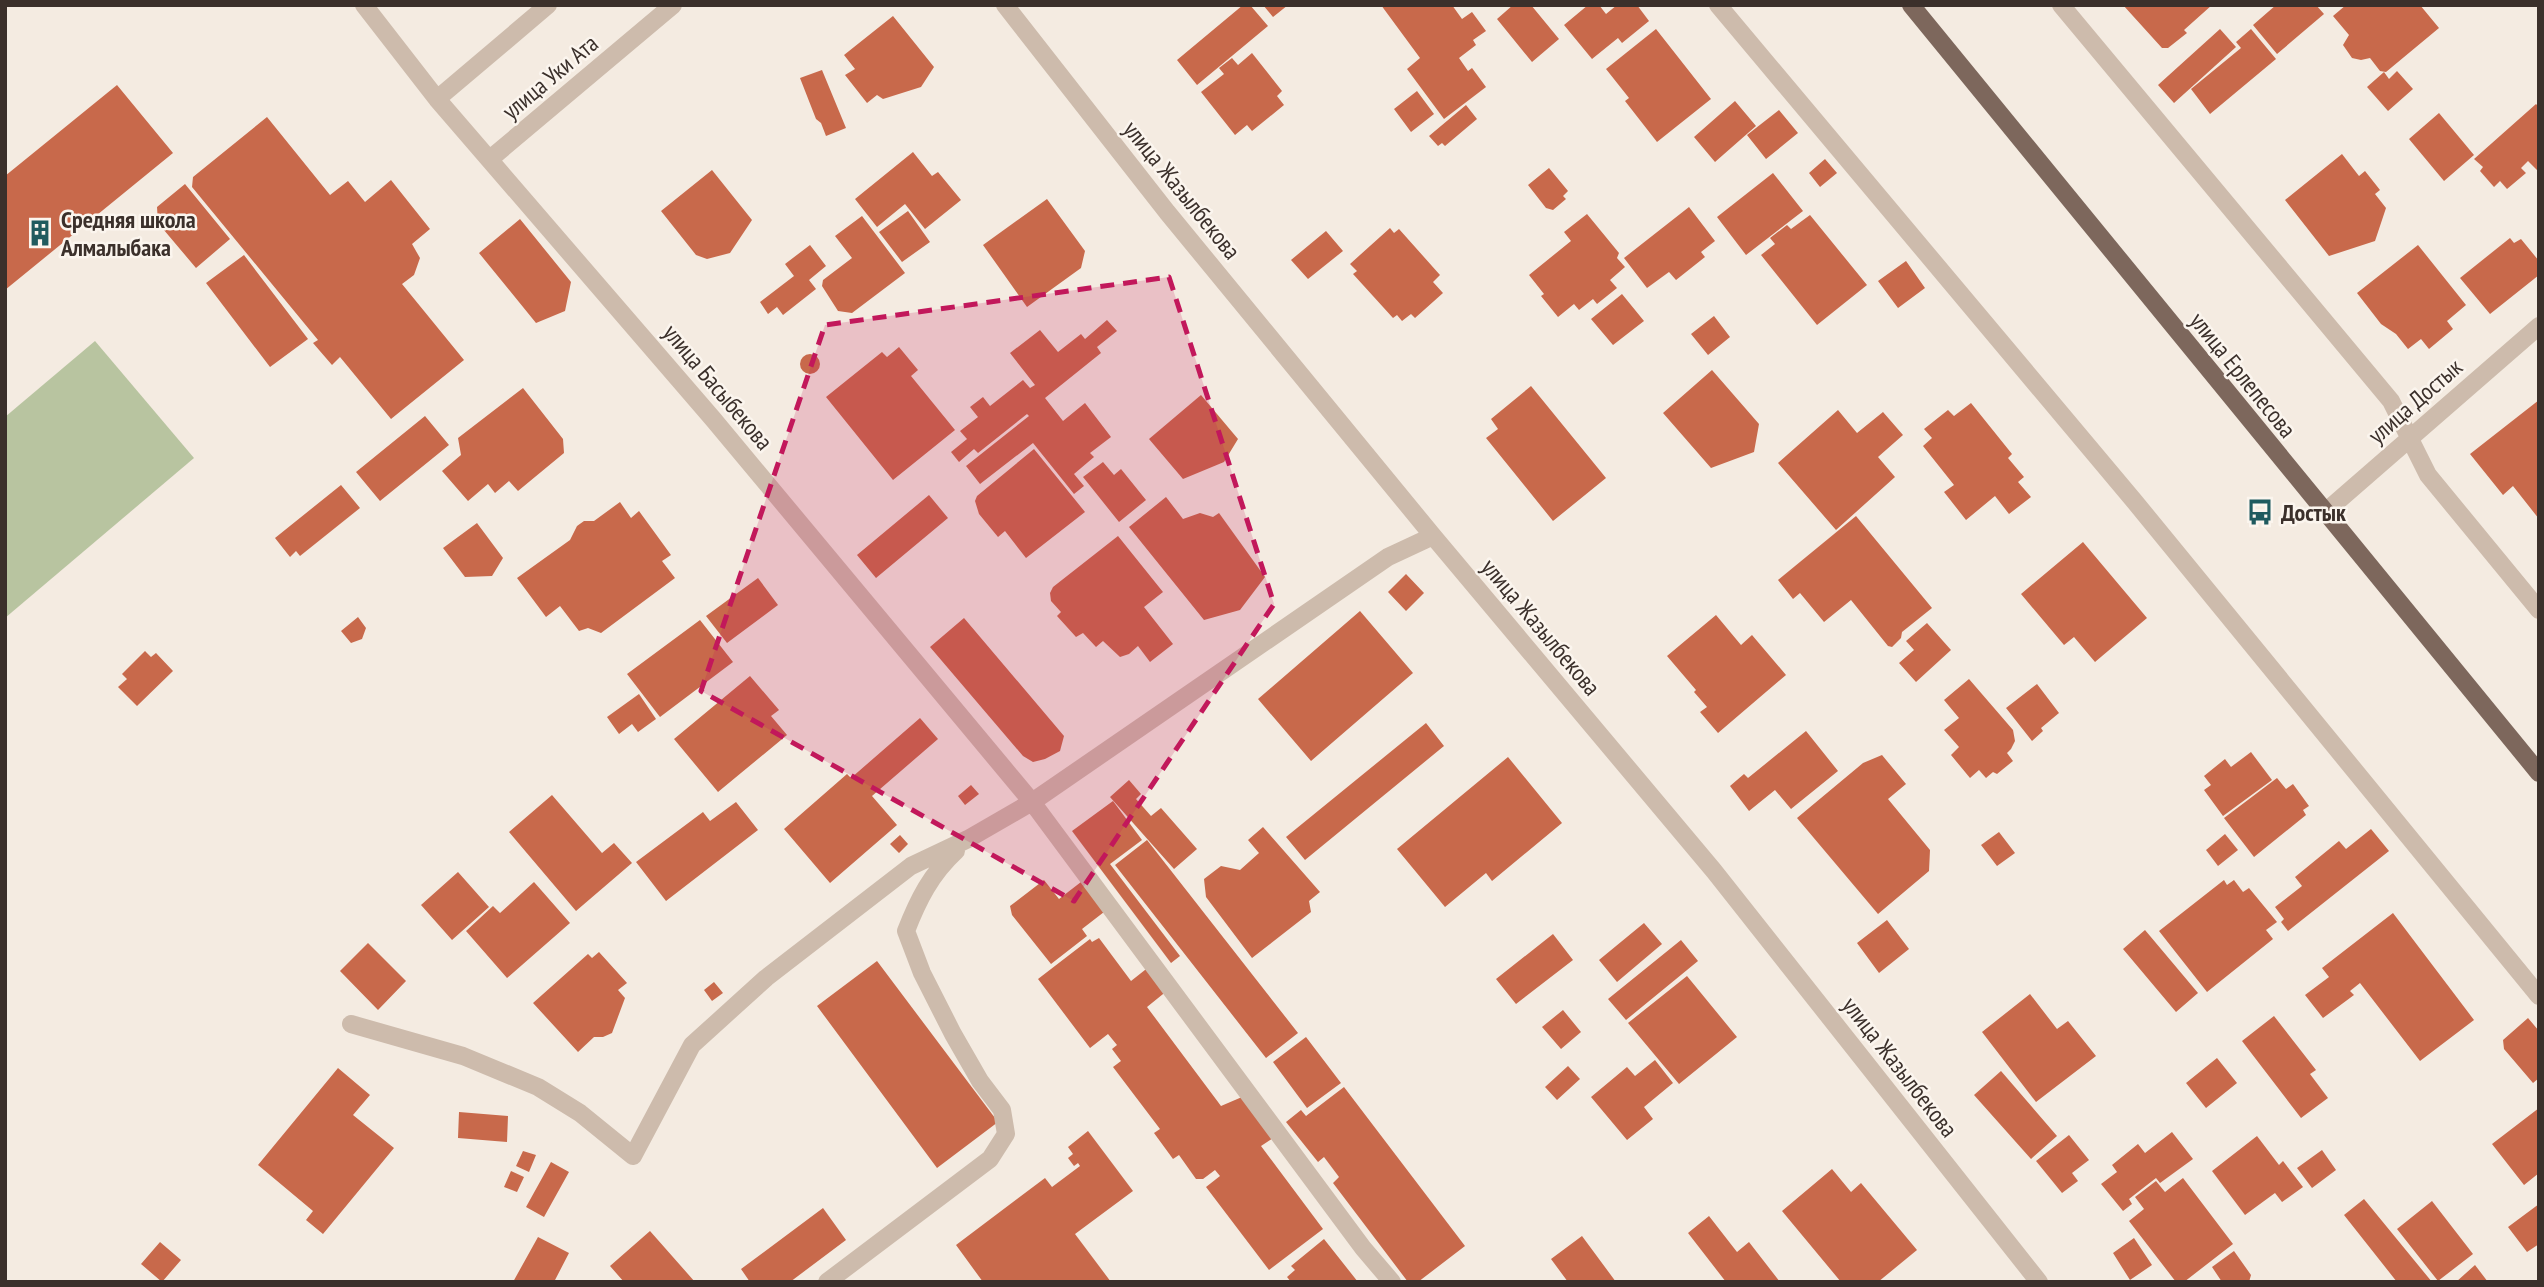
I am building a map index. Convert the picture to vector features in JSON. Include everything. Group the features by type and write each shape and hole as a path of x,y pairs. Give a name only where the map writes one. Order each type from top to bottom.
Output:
{"main road":[{"name":"улица Ерлепесова","path":"1911,5 2539,773"}],"street":[{"name":"улица Басыбекова","path":"364,5 437,99 722,429 1032,802 1363,1248 1392,1282"},
{"path":"437,99 548,5"},
{"name":"улица Жазылбекова","path":"1005,5 1167,212 1433,536 1714,871 2039,1282"},
{"path":"1718,5 2135,502 2539,996"},
{"path":"2061,5 2391,401 2428,475 2539,610"},
{"name":"улица Уки Ата","path":"490,159 661,9"},
{"name":"улица Достык","path":"2324,513 2539,326"},
{"path":"351,1024 463,1056 538,1087 580,1113 633,1156 692,1045 765,978 860,904 911,866 968,839 1032,802 1388,557 1433,536"},
{"path":"827,1282 990,1158 1006,1134 1002,1111 980,1081 953,1034 922,973 906,931 919,897 939,866 968,839"}],"highlighted area":[{"path":"1169,277 1274,604 1074,901 701,691 825,325"}],"green space":[{"path":"95,341 194,458 5,618 5,417"}],"building":[{"path":"1243,5 1250,5 1268,26 1197,85 1177,60"},
{"path":"1263,5 1288,5 1273,17"},
{"path":"1381,5 1452,5 1462,19 1472,12 1486,31 1473,40 1476,45 1459,58 1468,71 1472,68 1486,87 1444,119 1407,69 1420,58"},
{"path":"1513,5 1531,5 1559,39 1532,62 1497,19"},
{"path":"1588,5 1599,5 1606,14 1617,5 1637,5 1649,21 1622,43 1618,38 1592,59 1564,25"},
{"path":"2123,5 2212,5 2184,30 2187,33 2168,48 2162,48"},
{"path":"2276,5 2316,5 2324,14 2277,54 2253,25"},
{"path":"2346,5 2420,5 2439,28 2386,72 2380,71 2370,58 2352,58 2343,45 2349,35 2333,16"},
{"path":"893,16 934,67 921,87 883,99 877,95 867,103 845,75 855,69 844,55"},
{"path":"1656,29 1711,99 1657,142 1625,101 1629,98 1606,69"},
{"path":"2220,29 2236,47 2174,103 2158,85"},
{"path":"2251,29 2276,59 2210,114 2191,89 2241,48 2236,42"},
{"path":"1252,53 1282,91 1277,96 1284,105 1252,131 1247,125 1235,135 1201,92 1224,74 1219,68 1232,58 1238,65"},
{"path":"822,70 846,128 826,136 821,123 816,119 800,78"},
{"path":"2397,71 2413,89 2388,111 2367,87 2384,72 2389,79"},
{"name":"Средняя школа Алмалыбака","path":"117,85 173,153 5,290 5,176"},
{"path":"1417,91 1434,114 1411,132 1394,109"},
{"path":"1735,101 1756,126 1715,162 1694,137"},
{"path":"2536,104 2539,107 2539,172 2528,161 2521,168 2526,173 2507,189 2500,181 2494,187 2480,171 2483,167 2474,159"},
{"path":"1466,105 1477,119 1445,146 1442,143 1438,146 1429,136"},
{"path":"1779,110 1798,133 1766,159 1747,135"},
{"path":"2439,113 2474,155 2444,181 2409,139"},
{"path":"267,117 330,195 348,181 365,202 391,180 430,229 412,244 420,258 414,275 402,284 464,360 391,419 340,357 332,365 313,343 318,340 192,187 193,177"},
{"path":"913,152 932,176 938,172 961,200 925,229 905,204 877,227 855,199"},
{"path":"2342,154 2359,176 2365,171 2380,190 2375,194 2386,208 2375,241 2329,256 2285,200"},
{"path":"1825,159 1837,173 1820,187 1809,173"},
{"path":"1549,168 1568,191 1563,196 1566,199 1553,210 1546,208 1528,185"},
{"path":"712,170 752,220 730,253 707,259 696,255 661,211"},
{"path":"1773,173 1803,211 1746,255 1717,217"},
{"path":"185,184 230,239 196,268 158,223 157,207"},
{"path":"1047,199 1085,251 1081,268 1027,307 983,245"},
{"path":"1689,207 1715,241 1701,252 1705,257 1676,280 1669,272 1647,288 1624,258"},
{"path":"908,211 930,242 902,262 879,232"},
{"path":"1587,214 1619,253 1617,258 1625,267 1610,280 1617,288 1597,304 1593,299 1579,310 1574,304 1558,317 1529,275 1571,241 1564,232"},
{"path":"1810,215 1867,285 1817,325 1761,255 1775,244 1770,238 1787,225 1791,229"},
{"path":"862,216 905,273 852,313 838,311 822,286 823,280 852,258 835,236"},
{"path":"520,219 571,282 565,311 536,323 479,253"},
{"path":"1390,228 1394,233 1399,229 1440,275 1433,282 1443,293 1415,318 1411,314 1402,321 1397,315 1393,318 1353,274 1357,271 1350,264"},
{"path":"1326,231 1343,251 1308,279 1291,260"},
{"path":"2510,238 2514,243 2521,239 2539,261 2539,275 2490,314 2460,278"},
{"path":"810,245 826,266 809,280 816,289 783,315 777,307 768,314 760,302 794,276 785,264"},
{"path":"2418,245 2466,305 2447,321 2453,329 2429,349 2421,339 2408,349 2396,334 2381,324 2357,293"},
{"path":"244,255 308,339 270,367 206,283"},
{"path":"1906,261 1925,288 1898,308 1878,281"},
{"path":"1622,294 1644,321 1613,345 1591,319"},
{"path":"1714,316 1730,337 1708,355 1691,334"},
{"path":"1107,320 1117,331 1097,347 1101,353 1045,398 1063,421 1085,403 1111,437 1090,453 1094,457 1074,474 1084,486 1074,494 1033,443 980,484 966,466 1029,416 1027,414 978,453 974,449 959,462 951,452 967,439 960,431 978,417 970,407 983,397 990,406 1023,380 1030,388 1035,385 1010,353 1040,330 1058,352 1081,334 1085,339"},
{"path":"899,347 918,370 911,376 955,430 893,480 826,397 882,352 887,357"},
{"path":"810,354 817,357 820,364 817,371 810,374 803,371 800,364 803,357"},
{"path":"1712,370 1759,424 1754,452 1711,468 1663,413"},
{"path":"1531,386 1606,478 1553,521 1486,438 1498,429 1491,419"},
{"path":"523,388 563,439 564,453 518,491 509,481 495,493 488,484 468,501 442,471 461,455 458,438"},
{"path":"1201,395 1238,439 1224,462 1183,479 1149,439"},
{"path":"2539,400 2539,519 2513,486 2503,495 2470,454"},
{"path":"1971,403 2012,454 2008,458 2024,477 2018,482 2031,497 2009,514 1995,496 1966,520 1944,492 1954,485 1923,446 1932,438 1924,429 1948,410 1954,416"},
{"path":"1838,410 1857,433 1883,412 1903,435 1878,457 1895,477 1836,530 1778,463"},
{"path":"425,416 449,445 380,501 356,472"},
{"path":"1034,449 1085,512 1026,558 1005,531 998,537 979,514 975,501 977,496"},
{"path":"1103,462 1114,475 1121,469 1146,500 1119,522 1083,477"},
{"path":"341,485 360,508 300,556 296,551 290,557 275,538"},
{"path":"929,495 948,518 876,578 857,555"},
{"path":"1166,497 1183,519 1200,513 1213,517 1219,513 1265,577 1240,610 1204,620 1129,527"},
{"path":"620,502 631,518 639,511 671,555 662,561 675,578 601,633 588,628 579,631 560,606 546,617 517,578 570,540 577,526 584,521 594,521"},
{"path":"1856,516 1932,608 1902,632 1901,638 1892,647 1888,646 1851,600 1824,622 1800,593 1793,599 1778,580"},
{"path":"477,523 503,558 492,576 465,577 443,548"},
{"path":"1118,536 1163,592 1144,607 1173,644 1150,662 1138,646 1129,654 1120,657 1103,641 1096,647 1083,633 1076,637 1057,616 1061,612 1051,601 1050,593 1053,587"},
{"path":"2083,542 2147,618 2095,662 2074,637 2064,645 2021,594"},
{"path":"1406,574 1424,593 1406,611 1388,592"},
{"path":"758,578 778,605 727,643 706,616"},
{"path":"1360,611 1413,673 1311,761 1258,699"},
{"path":"1716,615 1741,645 1752,635 1786,675 1718,733 1700,712 1707,707 1694,692 1696,690 1667,656"},
{"path":"358,617 366,628 362,639 351,643 341,631"},
{"path":"964,618 1064,736 1060,751 1033,762 1023,756 930,647"},
{"path":"700,620 733,662 660,717 627,674"},
{"path":"1927,623 1951,650 1916,682 1899,663 1914,650 1906,641"},
{"path":"145,651 151,657 156,653 173,671 137,706 118,687 127,679 122,674"},
{"path":"750,676 779,710 771,716 787,735 718,792 674,739"},
{"path":"1969,679 2013,730 2015,741 2007,753 2013,761 1997,774 1993,772 1986,778 1979,770 1970,778 1951,755 1959,747 1944,730 1959,718 1944,700"},
{"path":"2037,684 2059,713 2041,728 2043,731 2032,741 2006,708"},
{"path":"639,694 656,719 638,732 632,724 619,734 607,717"},
{"path":"920,718 938,739 872,796 897,825 830,883 784,829 847,774 851,778"},
{"path":"1426,723 1444,746 1305,860 1286,837"},
{"path":"1806,731 1838,771 1791,809 1775,790 1749,811 1730,786 1744,774 1748,778"},
{"path":"2251,752 2272,780 2223,816 2204,790 2211,785 2204,776 2225,759 2231,767"},
{"path":"1882,755 1906,784 1888,799 1930,850 1929,871 1878,914 1797,818 1863,763"},
{"path":"1508,757 1562,823 1492,881 1486,873 1445,907 1397,849"},
{"path":"2277,778 2286,789 2293,784 2309,806 2303,810 2306,815 2254,857 2224,818"},
{"path":"1129,780 1141,794 1136,799 1151,816 1161,808 1197,849 1174,869 1110,797"},
{"path":"971,785 979,794 965,805 958,796"},
{"path":"552,795 602,853 614,843 632,863 576,911 509,832"},
{"path":"1113,801 1142,840 1110,864 1180,956 1171,963 1072,831"},
{"path":"736,802 758,830 666,901 636,862 703,812 710,821"},
{"path":"1263,827 1320,892 1309,901 1311,912 1252,958 1206,897 1204,879 1221,866 1240,870 1259,853 1248,840"},
{"path":"2371,829 2389,851 2288,931 2281,922 2284,919 2275,907 2302,886 2295,877 2339,841 2346,849"},
{"path":"1999,832 2015,853 1997,866 1981,845"},
{"path":"2225,834 2238,850 2218,866 2206,850"},
{"path":"900,835 908,844 899,853 890,844"},
{"path":"1147,840 1298,1033 1266,1058 1115,865"},
{"path":"458,872 489,907 452,940 421,905"},
{"path":"1044,880 1059,899 1081,882 1104,912 1082,929 1087,936 1051,964 1012,915 1010,906"},
{"path":"2224,880 2227,885 2234,880 2243,892 2249,888 2277,922 2266,930 2273,939 2207,992 2159,931"},
{"path":"534,882 570,923 507,978 466,931 493,906 500,913"},
{"path":"2393,913 2474,1020 2420,1061 2360,983 2350,991 2354,995 2323,1018 2305,995 2329,977 2322,968"},
{"path":"1887,920 1909,949 1879,973 1857,943"},
{"path":"1644,923 1662,944 1617,982 1599,960"},
{"path":"2145,930 2198,993 2176,1012 2123,949"},
{"path":"1553,934 1573,960 1516,1004 1496,979"},
{"path":"1099,938 1131,981 1150,966 1168,990 1147,1007 1221,1106 1242,1097 1273,1138 1261,1146 1323,1229 1269,1270 1206,1187 1220,1176 1215,1170 1203,1179 1196,1179 1179,1155 1173,1159 1154,1133 1160,1129 1113,1067 1121,1061 1112,1049 1117,1045 1108,1034 1090,1048 1038,979 1090,939 1092,942"},
{"path":"1681,940 1698,961 1626,1020 1608,999"},
{"path":"368,943 406,981 378,1010 340,971"},
{"path":"599,952 627,983 618,990 625,998 612,1033 594,1037 578,1052 533,1003 588,954 592,958"},
{"path":"877,961 998,1122 937,1168 817,1006"},
{"path":"1687,976 1737,1037 1679,1084 1628,1023"},
{"path":"714,982 723,993 712,1001 704,990"},
{"path":"2030,994 2057,1029 2068,1021 2096,1056 2036,1102 1982,1032"},
{"path":"1563,1010 1581,1032 1561,1049 1542,1027"},
{"path":"2274,1016 2316,1070 2310,1074 2328,1098 2301,1118 2242,1041"},
{"path":"2528,1018 2539,1031 2539,1078 2533,1083 2504,1049 2503,1040"},
{"path":"1306,1037 1341,1083 1307,1108 1273,1062"},
{"path":"2217,1058 2237,1083 2206,1108 2186,1083"},
{"path":"1655,1060 1673,1083 1644,1107 1653,1119 1627,1140 1591,1097 1627,1067 1635,1076"},
{"path":"1568,1066 1580,1079 1557,1100 1545,1087"},
{"path":"338,1068 370,1095 353,1115 394,1148 323,1234 306,1220 313,1211 258,1165"},
{"path":"2001,1071 2057,1136 2031,1159 1974,1095"},
{"path":"1344,1087 1465,1246 1418,1282 1408,1282 1333,1183 1339,1177 1324,1157 1318,1162 1286,1122 1301,1110 1306,1116"},
{"path":"2539,1108 2539,1173 2524,1185 2492,1144"},
{"path":"459,1112 508,1116 507,1142 458,1138"},
{"path":"1088,1131 1133,1191 1075,1234 1111,1282 983,1282 956,1245 1045,1178 1052,1187 1080,1166 1078,1163 1074,1166 1068,1158 1073,1154 1068,1147"},
{"path":"2172,1132 2193,1159 2160,1183 2156,1178 2129,1199 2132,1204 2123,1211 2101,1184 2117,1172 2112,1165 2138,1144 2145,1153"},
{"path":"2069,1135 2089,1160 2072,1173 2078,1181 2062,1193 2036,1161"},
{"path":"2257,1136 2279,1165 2283,1161 2303,1187 2282,1202 2275,1193 2245,1215 2212,1171"},
{"path":"2322,1150 2336,1170 2312,1188 2297,1168"},
{"path":"523,1151 536,1155 529,1172 516,1166"},
{"path":"551,1162 569,1172 544,1217 526,1207"},
{"path":"1832,1169 1851,1192 1861,1183 1917,1250 1878,1282 1841,1282 1782,1211"},
{"path":"511,1171 524,1177 517,1192 504,1187"},
{"path":"2183,1178 2233,1244 2184,1282 2176,1282 2129,1221 2144,1209 2135,1197 2156,1181 2165,1192"},
{"path":"2364,1199 2432,1282 2397,1282 2344,1215"},
{"path":"2432,1201 2473,1254 2438,1281 2397,1229"},
{"path":"2539,1204 2539,1244 2527,1252 2508,1227"},
{"path":"823,1208 846,1240 790,1282 750,1282 741,1269"},
{"path":"1709,1216 1737,1252 1749,1242 1780,1282 1726,1282 1688,1233"},
{"path":"650,1231 695,1282 624,1282 610,1266"},
{"path":"1582,1236 1616,1282 1568,1282 1551,1259"},
{"path":"538,1237 569,1253 554,1282 513,1282"},
{"path":"2134,1238 2152,1265 2130,1280 2113,1253"},
{"path":"1324,1239 1358,1282 1291,1282 1287,1277 1295,1270 1291,1266"},
{"path":"160,1242 181,1260 162,1282 141,1264"},
{"path":"2234,1251 2251,1275 2249,1282 2222,1282 2212,1267"},
{"path":"2475,1265 2488,1282 2456,1282"}],"place":[{"name":"Средняя школа Алмалыбака","path":"40,233"},
{"name":"Достык","path":"2260,512"}]}
